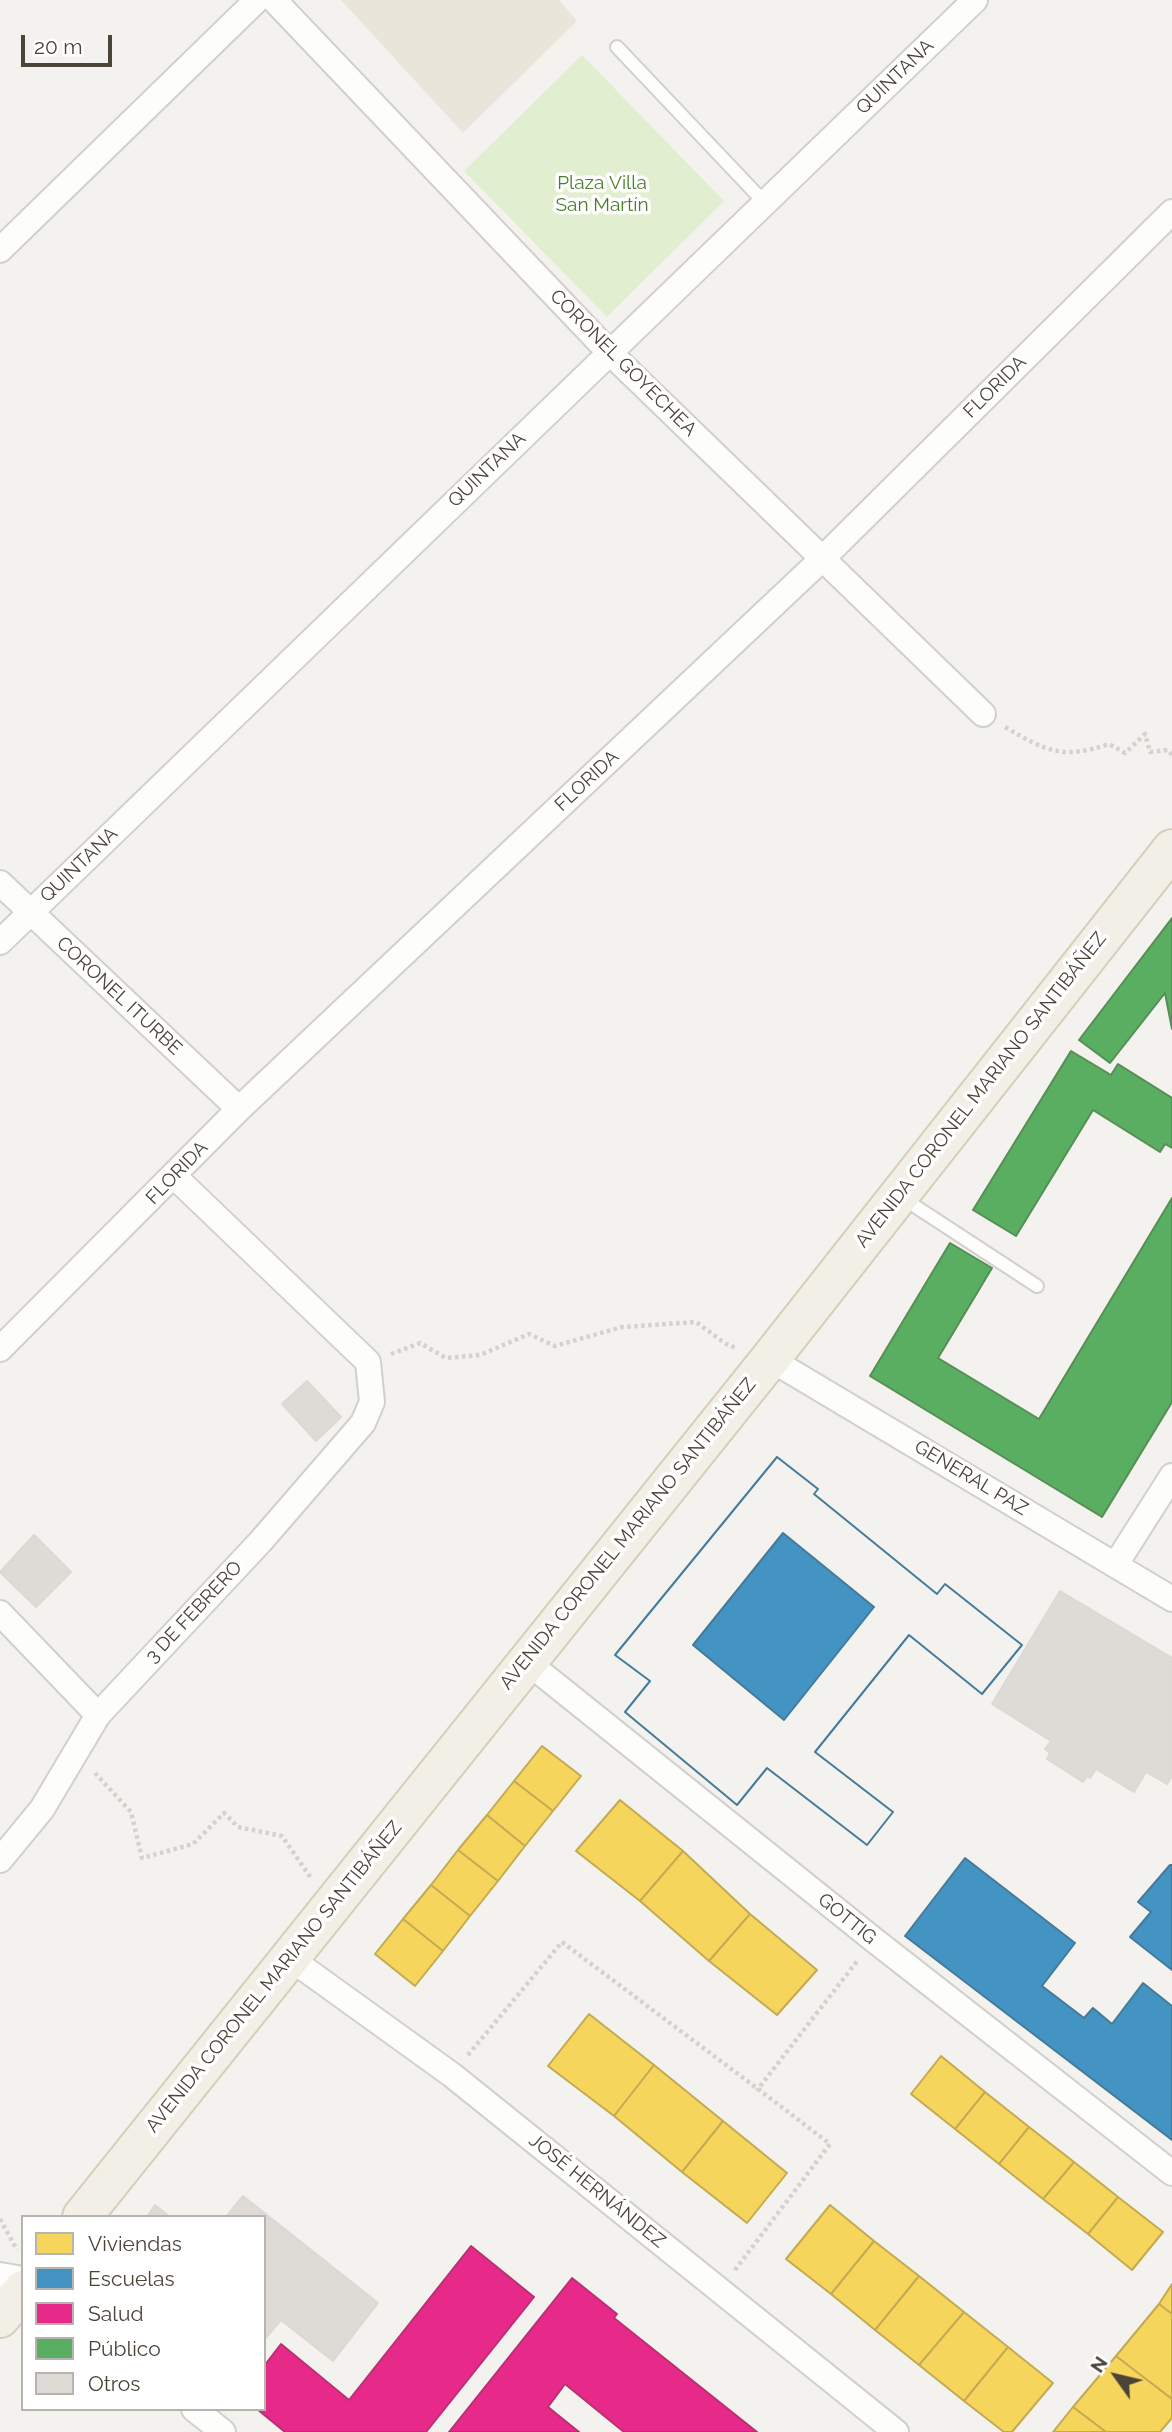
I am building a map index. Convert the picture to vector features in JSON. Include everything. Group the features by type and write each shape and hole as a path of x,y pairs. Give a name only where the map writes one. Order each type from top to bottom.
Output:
{"main road":[{"name":"AVENIDA CORONEL MARIANO SANTIBÁÑEZ","path":"84,2215 770,1359 1172,849"},
{"path":"0,2318 21,2272"}],"street":[{"path":"0,250 257,0"},
{"name":"CORONEL GOYECHEA","path":"274,0 609,352 983,714"},
{"name":"QUINTANA","path":"0,942 975,0"},
{"name":"FLORIDA","path":"0,1349 175,1177 239,1109 821,560 1172,212"},
{"name":"CORONEL ITURBE","path":"0,883 239,1109"},
{"name":"3 DE FEBRERO","path":"0,1860 42,1808 77,1754 98,1714 261,1541 363,1423 372,1402 368,1362 175,1177"},
{"name":"GENERAL PAZ","path":"770,1359 1172,1599"},
{"path":"1116,1564 1172,1476"},
{"path":"0,1613 98,1714"},
{"name":"GOTTIG","path":"526,1661 874,1940 1172,2173"},
{"name":"JOSÉ HERNÁNDEZ","path":"291,1959 452,2075 896,2432"},
{"path":"0,2275 21,2279"},
{"path":"197,2411 223,2432"}],"lane":[{"path":"617,47 764,202"},
{"path":"898,1195 1037,1286"}],"path":[{"path":"983,714 1041,748 1079,754 1109,744 1125,753 1145,734 1150,752 1168,750 1172,755"},
{"path":"420,1343 446,1358 480,1355 529,1334 555,1346 622,1326 696,1322 726,1344"},
{"path":"77,1754 131,1812 142,1858 193,1844 224,1813 238,1827 282,1836 299,1860"},
{"path":"758,2089 874,1940"},
{"path":"452,2075 562,1941 830,2144 719,2290"},
{"path":"0,2219 6,2225 21,2272"}],"shaded area":[{"path":"341,0 559,0 577,21 463,133"}],"green space":[{"name":"Plaza Villa San Martín","path":"582,55 724,201 607,317 464,171"}],"building: Viviendas":[{"path":"542,1746 581,1776 553,1811 514,1781"},
{"path":"514,1781 553,1811 525,1846 487,1815"},
{"path":"620,1800 683,1851 640,1901 576,1851"},
{"path":"487,1815 525,1846 498,1881 458,1850"},
{"path":"458,1850 498,1881 470,1916 431,1885"},
{"path":"683,1851 750,1914 709,1961 640,1901"},
{"path":"431,1885 470,1916 443,1951 403,1919"},
{"path":"750,1914 817,1970 777,2015 709,1961"},
{"path":"403,1919 443,1951 415,1986 375,1954"},
{"path":"589,2014 654,2065 614,2116 548,2066"},
{"path":"941,2056 985,2092 955,2129 911,2094"},
{"path":"654,2065 723,2121 682,2172 614,2116"},
{"path":"985,2092 1029,2127 999,2164 955,2129"},
{"path":"723,2121 787,2173 747,2223 682,2172"},
{"path":"1029,2127 1074,2162 1043,2199 999,2164"},
{"path":"1074,2162 1118,2197 1088,2234 1043,2199"},
{"path":"1118,2197 1163,2232 1132,2270 1088,2234"},
{"path":"830,2205 874,2241 831,2294 786,2259"},
{"path":"874,2241 919,2276 875,2330 831,2294"},
{"path":"919,2276 964,2312 919,2365 875,2330"},
{"path":"1172,2284 1172,2314 1159,2304"},
{"path":"1159,2304 1172,2314 1172,2399 1116,2356"},
{"path":"964,2312 1008,2347 964,2401 919,2365"},
{"path":"1008,2347 1053,2383 1012,2432 1004,2432 964,2401"},
{"path":"1116,2356 1172,2399 1172,2418 1160,2432 1106,2432 1073,2407"},
{"path":"1073,2407 1106,2432 1053,2432"}],"building: Escuelas":[{"path":"777,1457 818,1489 814,1494 937,1594 945,1584 1022,1645 982,1694 909,1635 815,1752 893,1812 867,1845 767,1768 737,1805 625,1712 650,1681 615,1655","holes":["783,1533 874,1607 784,1720 693,1645"]},
{"path":"777,1457 818,1489 814,1494 937,1594 945,1584 1022,1645 982,1694 909,1635 815,1752 893,1812 867,1845 767,1768 737,1805 625,1712 650,1681 615,1655"},
{"path":"965,1858 1075,1943 1042,1986 1084,2018 1093,2008 1112,2024 1143,1983 1172,2006 1172,2140 905,1936"},
{"path":"1170,1865 1172,1970 1130,1937 1151,1912 1138,1902"}],"building: Salud":[{"path":"471,2246 534,2297 426,2432 285,2432 259,2411 266,2411 266,2363 281,2344 349,2400"},
{"path":"572,2278 617,2314 614,2318 757,2432 624,2432 565,2384 548,2407 579,2432 449,2432"}],"building: Público":[{"path":"1172,918 1172,1029 1165,993 1110,1063 1079,1040"},
{"path":"1071,1051 1111,1075 1118,1064 1172,1098 1172,1148 1165,1144 1160,1152 1093,1110 1016,1236 973,1210"},
{"path":"1172,1198 1172,1402 1102,1517 870,1376 950,1243 992,1268 938,1358 1039,1419"}],"building: Otros":[{"path":"307,1381 341,1417 316,1441 282,1404"},
{"path":"34,1535 71,1572 36,1607 0,1572"},
{"path":"1060,1591 1172,1658 1172,1776 1167,1784 1146,1772 1134,1792 1096,1769 1090,1778 1087,1776 1083,1782 1047,1759 1050,1753 1045,1749 1051,1741 992,1704"},
{"path":"243,2196 378,2303 333,2361 281,2320 266,2338 266,2215 228,2215"},
{"path":"155,2205 168,2215 148,2215"}]}
